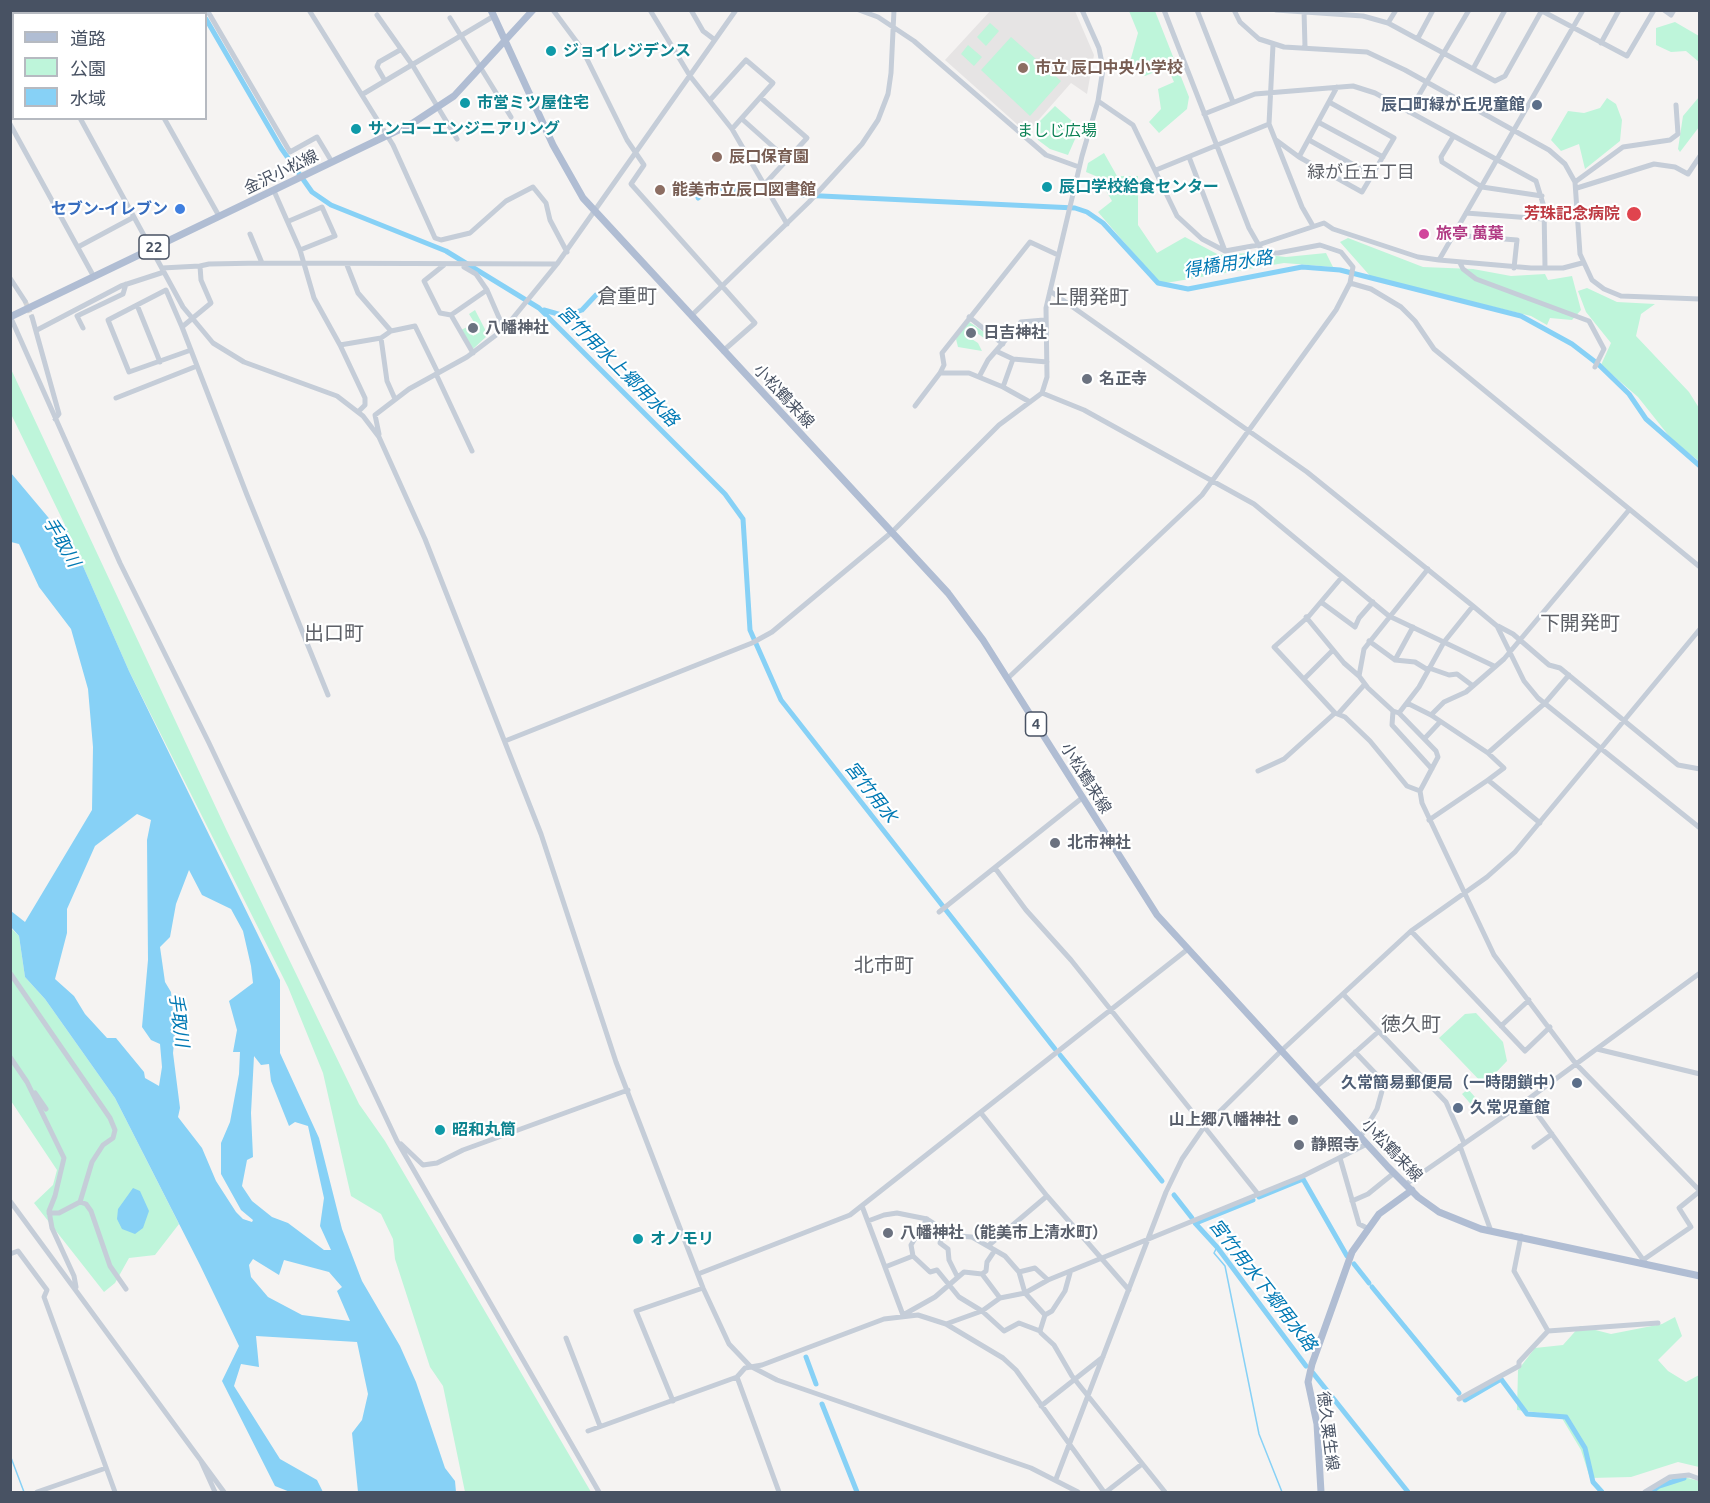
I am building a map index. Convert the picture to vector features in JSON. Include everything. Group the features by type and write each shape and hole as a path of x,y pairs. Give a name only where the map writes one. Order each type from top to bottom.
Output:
{"main road":[{"name":"金沢小松線","path":"11,316 387,136 438,109 482,67 533,10"},
{"name":"小松鶴来線","path":"493,13 564,168 595,212 892,532 963,612 1157,915 1394,1173 1439,1212 1491,1231 1700,1276"},
{"name":"徳久粟生線","path":"1321,1492 1319,1440 1310,1397 1312,1364 1352,1252 1379,1214 1412,1190"}],"street":[{"path":"207,10 290,152 317,137 332,162"},
{"path":"309,10 363,94 404,165 435,238 441,240 470,233 506,201 532,187 546,203 549,220 567,252"},
{"path":"554,10 582,49 636,155 644,165 631,184 755,323 723,351"},
{"path":"650,10 690,76 732,129 787,224"},
{"path":"691,10 703,31 715,40"},
{"path":"375,415 395,399 473,353 504,329 567,252 736,10"},
{"path":"859,10 893,26 929,53 1046,155 1079,167"},
{"path":"691,316 809,202 862,144 878,120 888,94 894,10"},
{"path":"505,741 760,639 834,582 892,532 999,425 1042,393 1046,386 1047,362 1044,320 1079,167 1098,101 1102,59 1082,10"},
{"path":"1007,679 1193,505 1249,432 1341,302 1351,280 1353,267 1341,252 1327,245 1266,253 1258,245 1164,12 1173,10"},
{"path":"1197,10 1233,102"},
{"path":"1234,10 1251,33 1273,45 1367,52 1426,82 1557,156 1576,185 1578,246 1582,263 1598,285 1621,296 1700,299"},
{"path":"1276,10 1364,13 1418,38 1495,81 1505,76 1542,11 1627,56 1654,10"},
{"path":"1388,23 1396,10"},
{"path":"1418,38 1433,10"},
{"path":"1409,112 1469,10"},
{"path":"1473,69 1504,10"},
{"path":"1439,260 1583,10"},
{"path":"1601,43 1619,10"},
{"path":"1664,10 1671,15 1674,10"},
{"path":"1304,12 1305,47"},
{"path":"363,94 462,37 493,13"},
{"path":"377,15 413,66 457,139"},
{"path":"450,18 511,117"},
{"path":"1273,45 1273,94 1269,124 1302,207 1313,226"},
{"path":"385,81 377,67 379,62 400,50"},
{"path":"710,100 746,60 773,83 732,129"},
{"path":"1204,114 1255,94 1337,87 1362,88 1536,181 1542,196 1545,267"},
{"path":"1299,157 1337,87"},
{"path":"761,98 807,138 765,188"},
{"path":"1098,101 1133,125 1177,216 1202,239 1225,251 1258,245 1324,223 1333,229 1418,257 1514,268 1563,268 1582,263"},
{"path":"1276,140 1299,157 1362,192 1394,138 1329,102"},
{"path":"1576,185 1623,147 1670,140 1678,134 1676,105"},
{"path":"742,118 788,160"},
{"path":"81,120 183,307 213,343 244,362 337,396 358,412 379,437"},
{"path":"165,120 219,216"},
{"path":"1318,122 1383,157"},
{"path":"10,124 94,277"},
{"path":"1156,170 1269,124"},
{"path":"1453,137 1441,157 1442,162 1482,187 1542,196"},
{"path":"1309,140 1372,175"},
{"path":"1576,185 1654,164 1675,167 1688,174 1700,156"},
{"path":"1189,158 1225,251"},
{"path":"274,190 300,250 314,298 340,345 365,405 375,415 379,437 425,539 505,741 551,860 628,1090 703,1288 729,1344 748,1367 777,1380 1031,1468 1078,1492"},
{"path":"289,221 322,207 335,236 300,250"},
{"path":"1466,213 1544,219"},
{"path":"78,247 134,217"},
{"path":"250,234 262,263"},
{"path":"1454,235 1516,240 1514,268"},
{"path":"915,406 944,366 942,353 969,316 1030,242 1058,255"},
{"path":"1460,263 1463,269 1476,279 1589,321 1604,350 1595,368"},
{"path":"37,330 126,284 163,270 209,264 477,266 557,264"},
{"path":"347,265 358,293 391,331"},
{"path":"444,265 424,281 440,313 451,315 488,290"},
{"path":"182,327 210,303 201,280 200,266"},
{"path":"465,266 476,274 488,290 504,329"},
{"path":"10,278 25,301"},
{"path":"1351,280 1371,289 1408,313 1434,349 1700,567"},
{"path":"83,328 77,316 123,294 126,284"},
{"path":"191,350 129,372 108,320 166,290 182,327 328,695"},
{"path":"1050,291 1307,472 1497,626 1521,640 1549,665 1560,668 1678,765 1700,769"},
{"path":"137,305 160,362"},
{"path":"451,315 473,353"},
{"path":"11,316 120,563 204,733 397,1141 599,1492"},
{"path":"969,316 1003,344"},
{"path":"32,317 59,414 56,419"},
{"path":"978,377 996,351 1022,322 1044,320"},
{"path":"340,345 381,338 391,331 415,326 472,451"},
{"path":"381,338 387,381 395,399"},
{"path":"996,351 1013,358 1047,362"},
{"path":"1003,387 1013,358"},
{"path":"116,398 197,366"},
{"path":"940,373 969,373 1003,387 1030,402"},
{"path":"1042,393 1084,410 1213,481 1269,516 1389,616 1494,666"},
{"path":"358,412 365,405"},
{"path":"1431,715 1444,702 1466,692 1494,666 1497,667 1629,510"},
{"path":"1359,676 1364,649 1369,641 1428,569"},
{"path":"1342,577 1322,602 1274,647 1337,713 1370,741 1407,786 1420,791"},
{"path":"1322,602 1355,627 1372,602"},
{"path":"1432,769 1392,725 1396,712 1407,703 1444,642 1473,606"},
{"path":"1306,617 1365,684 1426,737 1438,757 1420,791 1430,820 1494,955 1576,1064 1700,1191 1679,1208 1691,1227 1645,1263 1527,1100"},
{"path":"1497,626 1512,651 1524,681 1545,704 1700,828"},
{"path":"1395,660 1413,627"},
{"path":"1056,1479 1177,1168 1204,1127 1281,1051 1411,931 1502,865 1540,823 1700,629"},
{"path":"1369,641 1395,660 1415,662 1449,675 1457,674 1473,686"},
{"path":"1304,679 1334,650"},
{"path":"1488,753 1545,704 1569,675"},
{"path":"1257,771 1284,759 1337,713 1365,684"},
{"path":"1407,703 1474,742 1504,768 1430,820"},
{"path":"1426,737 1440,722"},
{"path":"1488,780 1540,823"},
{"path":"939,912 1082,798"},
{"path":"995,868 1026,910 1258,1194"},
{"path":"1411,931 1525,1051 1550,1027"},
{"path":"698,1274 829,1223 862,1206 1188,949"},
{"path":"10,973 113,1124 114,1135 103,1145 92,1162 80,1202 59,1213 49,1213"},
{"path":"1406,1184 1527,1100 1700,973"},
{"path":"1343,994 1446,1102 1491,1231"},
{"path":"1501,1026 1529,1000"},
{"path":"1315,1088 1378,1032"},
{"path":"1597,1049 1700,1074"},
{"path":"1355,1052 1376,1074 1382,1091 1377,1109 1361,1137"},
{"path":"10,1057 46,1109"},
{"path":"27,1082 64,1158 49,1213 52,1228 74,1276 76,1287"},
{"path":"397,1141 423,1165 437,1163 463,1150 628,1090"},
{"path":"981,1113 1047,1196 1129,1290"},
{"path":"1534,1147 1552,1134"},
{"path":"946,1324 982,1311 1000,1298 1025,1293 1048,1280 1070,1273 1258,1194 1367,1144"},
{"path":"1340,1158 1359,1224 1367,1228"},
{"path":"1352,1201 1368,1194 1394,1173"},
{"path":"988,1246 1047,1196"},
{"path":"10,1201 76,1287 224,1492"},
{"path":"80,1202 86,1204 91,1211 110,1266 126,1289"},
{"path":"862,1206 903,1315"},
{"path":"868,1221 897,1213 927,1219 958,1236 972,1237 1005,1256 1019,1272 1025,1293 1045,1315"},
{"path":"927,1219 911,1245 913,1256 930,1272 937,1270 947,1286 959,1298 982,1311 1004,1331 1019,1323 1040,1331 1054,1345 1074,1378 1165,1492"},
{"path":"944,1230 940,1243 948,1250 948,1260 957,1276"},
{"path":"1521,1236 1514,1271 1548,1331"},
{"path":"903,1315 947,1286 957,1276 974,1271 975,1275 985,1273 987,1262 995,1250"},
{"path":"10,1254 18,1251 47,1290 44,1297 115,1492"},
{"path":"885,1267 913,1256"},
{"path":"1019,1272 1035,1268 1048,1280"},
{"path":"1040,1331 1045,1315 1052,1311 1065,1291 1070,1273"},
{"path":"982,1274 1000,1298"},
{"path":"673,1401 636,1311 703,1288"},
{"path":"588,1431 737,1377 748,1367 762,1365 884,1319 918,1315 946,1324 1016,1370 1105,1492 1142,1464"},
{"path":"1459,1400 1519,1366 1519,1362 1548,1331 1658,1323"},
{"path":"566,1338 600,1426"},
{"path":"1041,1406 1074,1378 1104,1357"},
{"path":"737,1377 779,1492"},
{"path":"201,1459 201,1466 215,1492"},
{"path":"37,1492 106,1468"},
{"path":"1646,1492 1671,1477 1689,1474 1700,1479"}],"shaded area":[{"name":"市立 辰口中央小学校","path":"991,10 1075,11 1094,55 1087,94 1071,83 1027,133 945,60"}],"green space":[{"path":"1129,11 1155,11 1189,97 1187,109 1159,133 1149,122 1161,109 1158,89 1174,82 1167,67 1145,76 1128,69 1138,33"},
{"path":"1675,22 1699,36 1699,62 1686,51 1671,52 1656,45 1656,28"},
{"path":"990,23 999,31 986,46 977,37"},
{"path":"1011,37 1061,81 1030,116 981,70"},
{"path":"968,45 982,57 974,66 961,54"},
{"path":"1699,97 1699,127 1680,152 1678,149 1683,116"},
{"path":"1607,98 1616,104 1622,120 1620,141 1585,169 1579,144 1561,151 1551,140 1568,111 1584,113 1600,108"},
{"name":"ましじ広場","path":"1055,106 1080,128 1068,155 1050,149 1038,140 1035,126"},
{"path":"1104,153 1117,176 1138,176 1138,225 1157,253 1185,237 1219,255 1248,253 1286,257 1326,253 1333,267 1284,263 1160,284 1098,212 1112,201 1098,177 1086,172 1088,163"},
{"path":"1348,238 1423,267 1473,269 1511,276 1545,274 1548,280 1572,276 1581,310 1572,320 1550,318 1547,325 1531,316 1371,277 1340,242"},
{"path":"1587,288 1617,302 1655,304 1641,314 1636,336 1689,392 1699,408 1699,461 1673,441 1638,397 1601,365 1611,343 1586,312 1578,291"},
{"path":"475,310 488,335 473,349 461,330 467,327 473,336 480,332 469,314"},
{"path":"968,321 988,335 987,340 968,327 964,334 978,343 982,351 958,347 956,339"},
{"path":"10,367 226,829 359,1104 385,1141 591,1492 465,1492 443,1386 430,1367 395,1259 393,1239 381,1214 351,1196 323,1073 288,987 129,671 65,525 11,414"},
{"path":"10,927 19,936 25,977 45,999 115,1098 179,1224 155,1255 129,1258 115,1283 104,1292 34,1203 53,1185 57,1170 11,1101"},
{"path":"1476,1013 1503,1042 1507,1061 1484,1085 1439,1038 1465,1014"},
{"path":"1468,1089 1481,1104 1475,1109 1462,1094"},
{"path":"1675,1317 1682,1336 1658,1360 1668,1371 1686,1382 1699,1375 1699,1467 1678,1462 1631,1477 1590,1478 1581,1450 1560,1415 1517,1410 1518,1370 1535,1348 1563,1345 1580,1326 1611,1334 1662,1324"},
{"path":"1684,1477 1699,1481 1699,1492 1652,1492 1664,1483"}],"water":[{"name":"手取川","path":"11,473 58,529 65,525 129,671 280,980 280,1053 319,1138 342,1229 362,1281 400,1346 416,1382 445,1468 455,1481 456,1492 358,1492 352,1433 362,1420 368,1394 357,1342 256,1336 259,1367 241,1364 234,1386 280,1459 317,1480 323,1492 290,1492 275,1486 222,1381 239,1346 200,1265 115,1098 45,999 25,977 19,936 11,927 11,911 25,922 92,810 93,747 88,689 71,629 39,587 19,544 11,542","holes":["137,814 151,820 147,840 148,960 142,1027 151,1040 160,1044 162,1067 159,1086 145,1078 144,1072 116,1038 107,1038 85,1014 74,996 55,979 67,933 67,909 95,846","189,870 202,895 231,909 243,931 253,983 229,1001 237,1030 233,1052 240,1052 239,1074 230,1122 221,1143 221,1174 241,1210 253,1220 252,1222 243,1219 236,1212 216,1181 202,1148 178,1117 180,1108 173,1053 175,1033 171,992 165,982 160,947 170,937 176,904","254,1056 261,1065 269,1064 271,1081 289,1126 295,1122 308,1126 324,1198 320,1226 331,1250 324,1250 288,1223 272,1217 252,1201 242,1186 247,1160 253,1157 251,1113","253,1259 279,1275 284,1260 329,1272 342,1287 337,1291 350,1321 302,1315 268,1297 251,1277 249,1265"]},
{"path":"133,1188 140,1191 149,1211 143,1228 135,1234 122,1229 117,1219 118,1209"}],"waterway":[{"name":"宮竹用水上郷用水路","path":"207,21 281,148 312,192 331,205 446,251 539,308 725,494 743,519 750,630 781,700 1055,1049"},
{"name":"得橋用水路","path":"698,198 711,187 758,193 1075,208 1087,212 1103,223 1158,283 1188,289 1302,267 1340,270 1521,316 1572,344 1598,364 1629,394 1646,419 1700,466"},
{"path":"544,310 565,316 582,310 596,295"},
{"name":"宮竹用水下郷用水路","path":"1060,1055 1162,1181"},
{"path":"1259,1197 1303,1179 1347,1256"},
{"name":"宮竹用水下郷用水路","path":"1174,1195 1192,1218"},
{"path":"1196,1223 1253,1200"},
{"name":"宮竹用水下郷用水路","path":"1195,1223 1217,1247 1306,1366"},
{"path":"1217,1247 1214,1253 1225,1266 1259,1434 1282,1492"},
{"path":"1354,1264 1369,1283"},
{"path":"1372,1287 1459,1393"},
{"path":"806,1357 816,1384"},
{"name":"宮竹用水下郷用水路","path":"1313,1373 1408,1492"},
{"path":"1465,1400 1501,1379 1527,1414 1566,1417 1585,1448 1593,1482 1602,1492"},
{"path":"822,1404 857,1492"},
{"path":"10,1455 24,1492"},
{"path":"1651,1492 1659,1486 1684,1478"}],"tunnel":[{"path":"25,301 32,317"}],"place":[{"name":"ジョイレジデンス","path":"551,51"},
{"name":"市立 辰口中央小学校","path":"1023,68"},
{"name":"市営ミツ屋住宅","path":"465,103"},
{"name":"辰口町緑が丘児童館","path":"1537,105"},
{"name":"サンコーエンジニアリング","path":"356,129"},
{"name":"辰口保育園","path":"717,157"},
{"name":"辰口学校給食センター","path":"1047,187"},
{"name":"能美市立辰口図書館","path":"660,190"},
{"name":"セブン-イレブン","path":"180,209"},
{"name":"芳珠記念病院","path":"1634,214"},
{"name":"旅亭 萬葉","path":"1424,234"},
{"name":"八幡神社","path":"473,328"},
{"name":"日吉神社","path":"971,333"},
{"name":"名正寺","path":"1087,379"},
{"name":"北市神社","path":"1055,843"},
{"name":"久常簡易郵便局（一時閉鎖中）","path":"1577,1083"},
{"name":"久常児童館","path":"1458,1108"},
{"name":"山上郷八幡神社","path":"1293,1120"},
{"name":"昭和丸筒","path":"440,1130"},
{"name":"静照寺","path":"1299,1145"},
{"name":"八幡神社（能美市上清水町）","path":"888,1233"},
{"name":"オノモリ","path":"638,1239"}],"district":[{"name":"緑が丘五丁目","path":"1361,172"},
{"name":"倉重町","path":"627,296"},
{"name":"上開発町","path":"1089,297"},
{"name":"下開発町","path":"1580,623"},
{"name":"出口町","path":"334,633"},
{"name":"北市町","path":"884,965"},
{"name":"徳久町","path":"1411,1024"}],"water label":[{"name":"宮竹用水","path":"871,792"}]}
